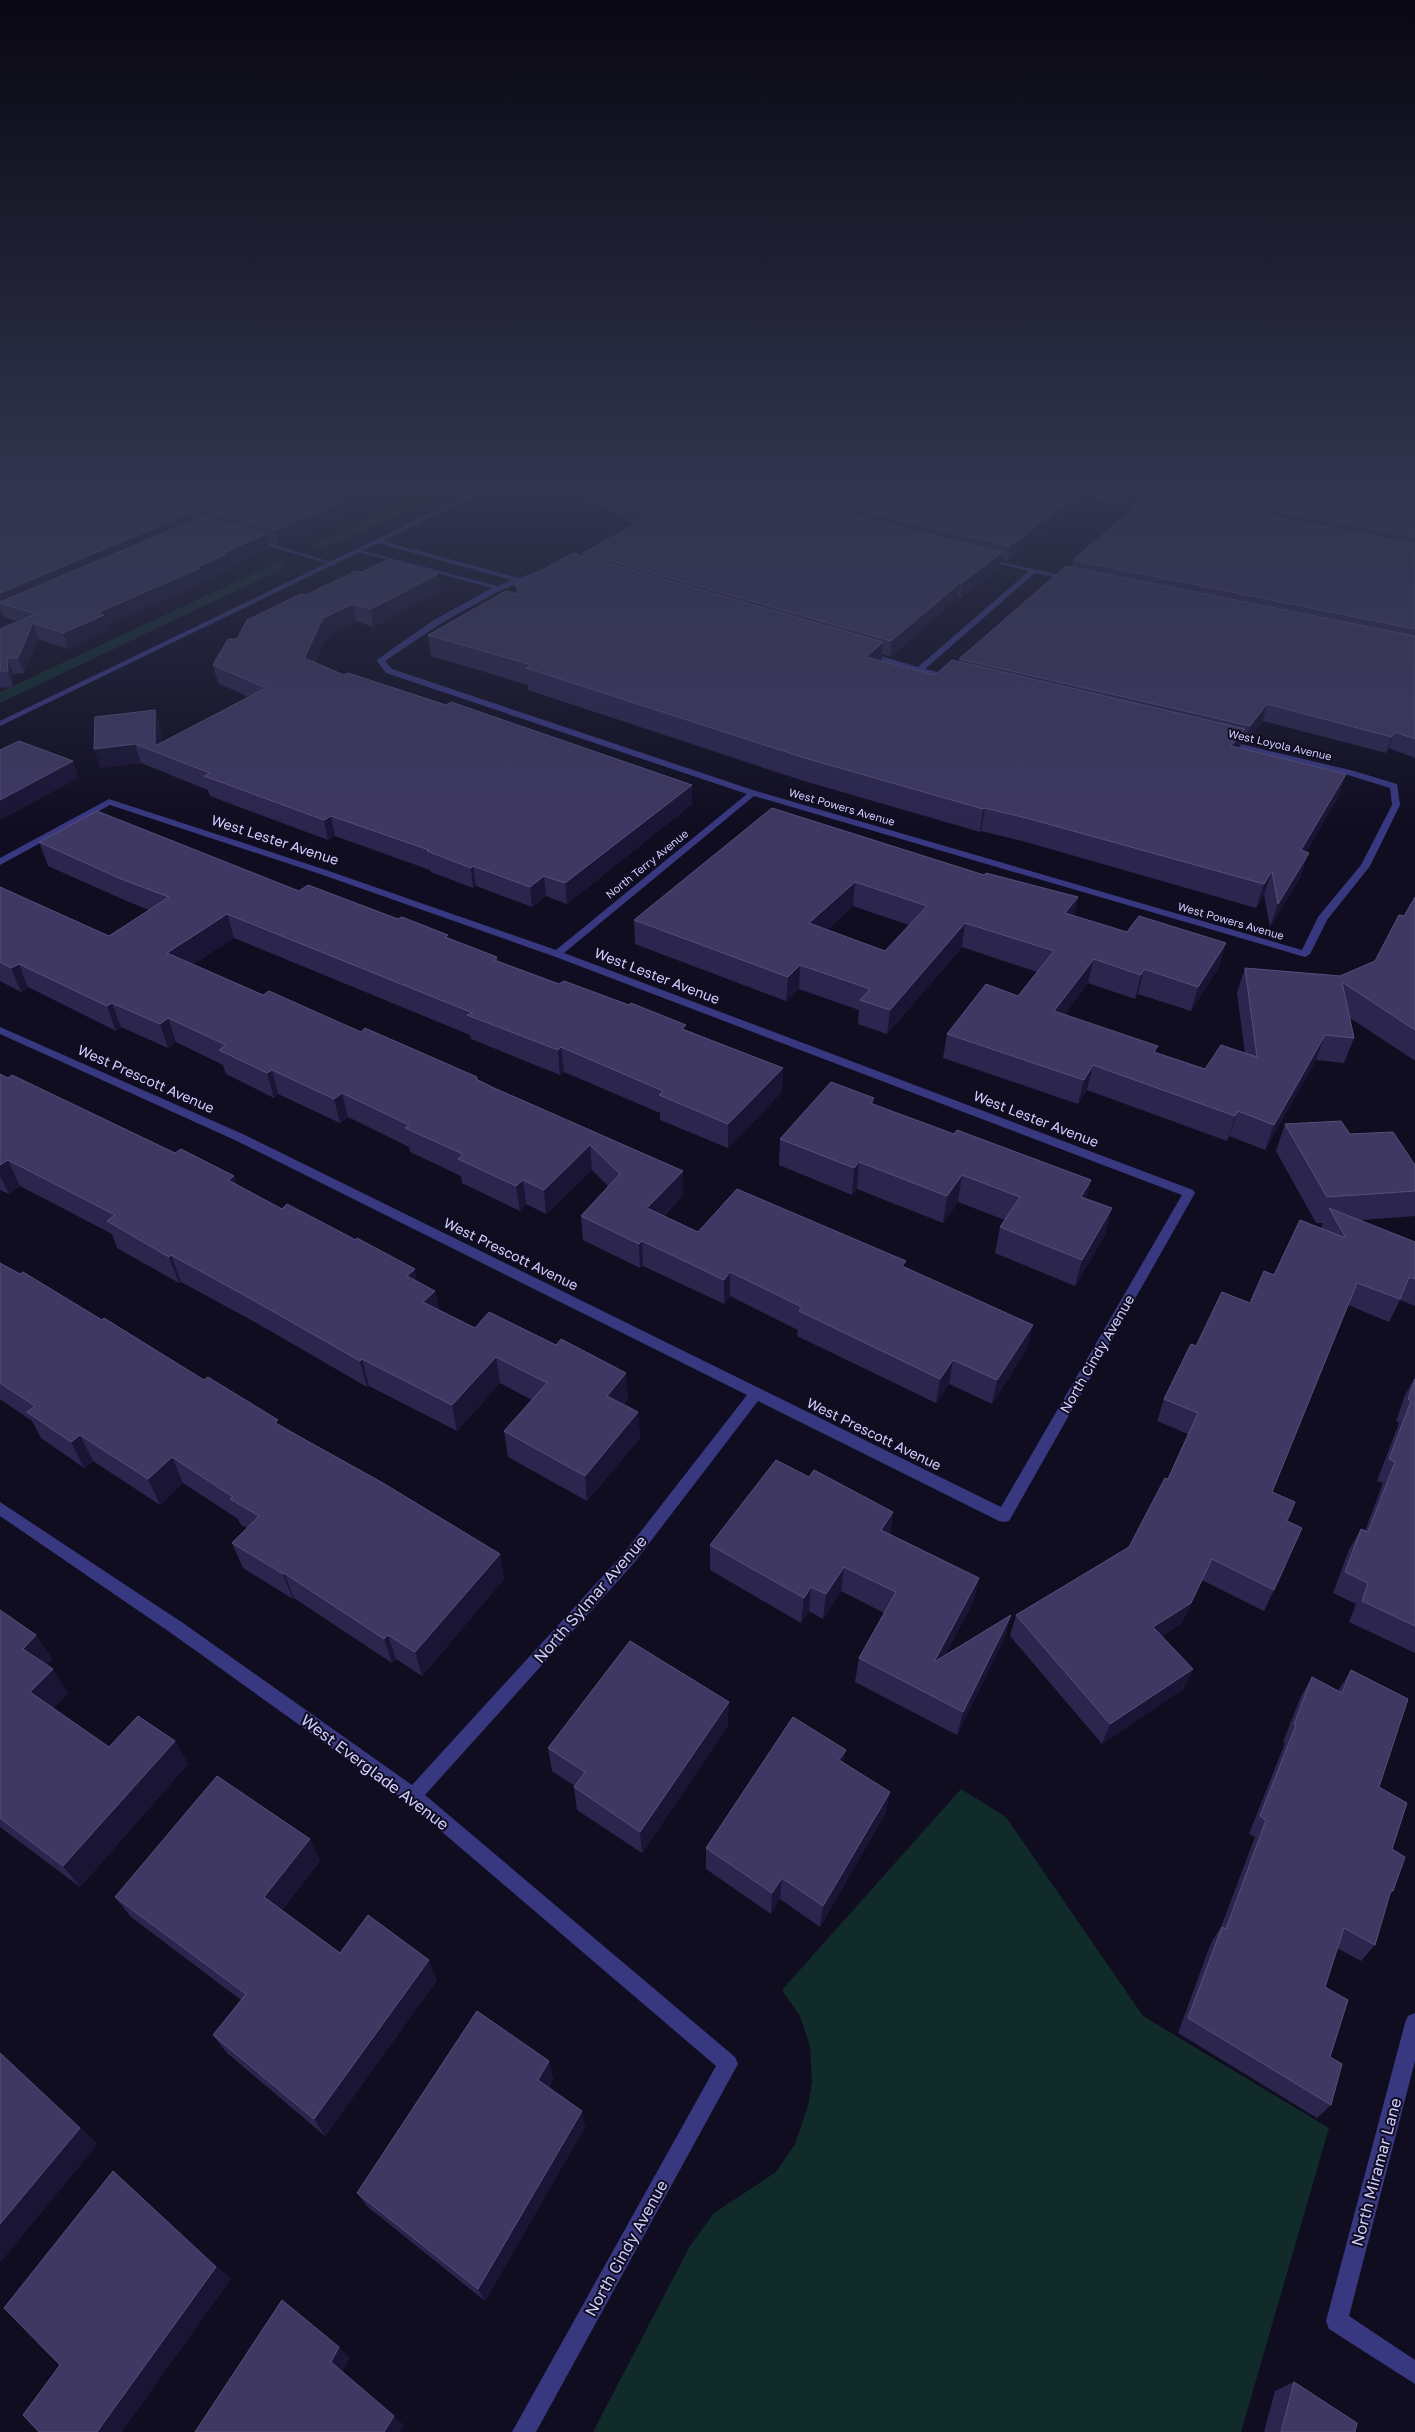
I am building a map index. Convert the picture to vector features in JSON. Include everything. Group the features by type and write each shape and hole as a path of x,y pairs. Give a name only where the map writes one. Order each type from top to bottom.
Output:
{"street":[{"path":"0,724 261,599"},
{"name":"West Powers Avenue","path":"477,599 437,622 381,661 390,670 753,793 1305,954"},
{"name":"West Loyola Avenue","path":"683,599 919,670 1341,771 1394,786 1396,805 1364,866 1322,919 1305,954"},
{"path":"919,670 999,599"},
{"name":"North Terry Avenue","path":"557,954 753,793"},
{"name":"West Lester Avenue","path":"0,862 109,802 323,872 557,954 1189,1193"},
{"name":"West Prescott Avenue","path":"0,1030 241,1138 1004,1516"},
{"name":"North Cindy Avenue","path":"1004,1516 1189,1193"},
{"name":"North Sylmar Avenue","path":"413,1796 629,1558 757,1392"},
{"name":"West Everglade Avenue","path":"0,1508 177,1628 413,1796 728,2064"},
{"name":"North Miramar Lane","path":"1415,2023 1336,2321 1415,2373"},
{"name":"North Cindy Avenue","path":"523,2432 728,2064"}],"green space":[{"path":"198,599 218,599 0,703 0,692"},
{"path":"961,1789 1006,1817 1143,2016 1329,2128 1241,2432 593,2432 690,2246 714,2213 776,2172 795,2144 808,2106 812,2082 810,2046 800,2016 782,1990"}],"building":[{"path":"6,599 128,599 97,613 104,615 63,633 33,623 18,658 7,658 8,671 0,671 0,629 36,614 0,602"},
{"path":"290,599 389,599 371,609 353,604 323,618 304,658 344,675 348,673 446,705 451,702 692,785 565,883 544,876 530,887 473,866 471,868 427,851 429,850 331,816 324,820 204,776 210,773 135,744 94,749 95,717 155,710 155,746 266,688 213,665 228,639 237,639 247,620"},
{"path":"491,599 735,599 883,642 866,657 935,675 952,660 1245,729 1231,746 1346,774 1301,850 1309,853 1278,904 1272,871 1264,884 1030,819 983,809 805,758 526,668 532,665 428,635"},
{"path":"746,599 940,599 891,641"},
{"path":"1027,599 1233,599 1415,636 1415,739 1395,732 1392,737 1267,704 1250,726 959,659"},
{"path":"1269,599 1415,599 1415,629"},
{"path":"19,741 73,761 0,800 0,750"},
{"path":"772,808 984,875 986,873 1078,897 1065,913 1127,932 1139,916 1226,943 1198,987 1144,969 1141,975 1094,959 1054,1011 1158,1046 1154,1052 1205,1069 1221,1045 1257,1057 1245,968 1340,976 1375,961 1399,915 1404,916 1415,897 1415,1030 1342,982 1354,1038 1325,1035 1274,1125 1238,1111 1235,1116 1093,1065 1084,1080 947,1034 986,984 1018,996 1054,951 965,923 890,1010 860,1000 870,989 800,965 788,977 634,920","holes":["855,882 927,906 885,951 809,923"]},
{"path":"97,811 299,891 308,885 398,919 402,917 448,935 445,937 497,957 494,960 559,984 564,981 629,1005 631,1003 686,1025 682,1029 783,1068 728,1124 659,1095 663,1091 561,1047 558,1050 467,1015 473,1013 227,914 167,953 263,995 269,991 361,1032 365,1028 477,1077 476,1079 492,1087 683,1171 647,1208 698,1232 737,1189 906,1261 902,1266 1033,1325 997,1380 953,1360 940,1379 799,1311 802,1307 730,1272 724,1280 642,1241 639,1244 581,1216 620,1174 590,1145 544,1190 523,1180 516,1186 458,1159 463,1154 405,1128 409,1125 342,1093 334,1099 272,1070 267,1073 219,1050 226,1045 168,1018 160,1024 112,1003 107,1006 19,964 11,968 0,962 0,887 109,936 169,897 121,879 39,842"},
{"path":"0,1074 8,1078 12,1075 175,1153 181,1149 234,1176 228,1180 282,1209 287,1204 415,1269 407,1276 435,1291 423,1302 475,1328 489,1312 556,1345 561,1339 626,1373 607,1396 638,1412 585,1476 504,1431 547,1383 496,1357 452,1405 362,1359 360,1361 244,1295 171,1255 169,1257 107,1221 115,1215 8,1160 0,1165"},
{"path":"831,1082 874,1098 870,1103 954,1134 957,1130 1091,1180 1081,1197 1112,1208 1082,1260 1000,1227 1020,1197 962,1175 947,1196 859,1162 854,1168 780,1139"},
{"path":"1341,1121 1350,1134 1393,1132 1415,1165 1415,1191 1327,1197 1285,1124"},
{"path":"1329,1208 1415,1242 1415,1279 1409,1277 1400,1299 1357,1283 1272,1492 1295,1502 1287,1521 1302,1528 1274,1590 1212,1559 1191,1603 1153,1627 1193,1669 1110,1724 1016,1615 1129,1547 1165,1478 1168,1479 1198,1413 1164,1399 1191,1344 1196,1346 1222,1292 1250,1303 1264,1271 1274,1275 1300,1220 1346,1238"},
{"path":"0,1263 20,1274 23,1272 102,1320 104,1318 204,1380 208,1377 278,1420 275,1423 383,1483 500,1554 415,1652 388,1635 384,1639 284,1573 232,1543 259,1516 230,1499 233,1497 172,1457 148,1479 80,1435 71,1442 27,1412 35,1406 0,1383"},
{"path":"1415,1379 1415,1626 1362,1601 1368,1583 1345,1572 1361,1529 1368,1532 1395,1462 1389,1459 1411,1401 1408,1399"},
{"path":"776,1460 809,1477 814,1470 893,1512 881,1530 979,1578 934,1662 1011,1615 963,1712 859,1658 896,1592 844,1567 826,1594 811,1587 804,1598 710,1545"},
{"path":"0,1610 36,1635 23,1649 53,1669 30,1692 109,1747 138,1716 175,1741 63,1866 0,1818"},
{"path":"630,1641 729,1702 640,1832 574,1787 585,1772 548,1748"},
{"path":"1351,1670 1408,1699 1379,1787 1407,1803 1392,1849 1405,1857 1393,1891 1391,1890 1375,1945 1344,1928 1325,1987 1348,2000 1330,2057 1342,2064 1331,2105 1188,2018 1222,1927 1226,1929 1266,1820 1260,1816 1296,1725 1294,1724 1312,1677 1342,1693"},
{"path":"793,1717 846,1750 839,1760 890,1792 823,1906 782,1878 772,1893 706,1848"},
{"path":"217,1776 310,1839 264,1897 340,1953 368,1915 429,1960 314,2119 213,2035 246,1994 115,1897"},
{"path":"477,2011 549,2061 538,2080 582,2111 478,2289 357,2193"},
{"path":"0,2053 80,2128 0,2224"},
{"path":"113,2171 216,2267 97,2432 39,2432 23,2415 60,2365 4,2308"},
{"path":"282,2300 339,2347 331,2362 394,2416 384,2432 195,2432"},
{"path":"1294,2382 1357,2423 1355,2432 1281,2432"}]}
